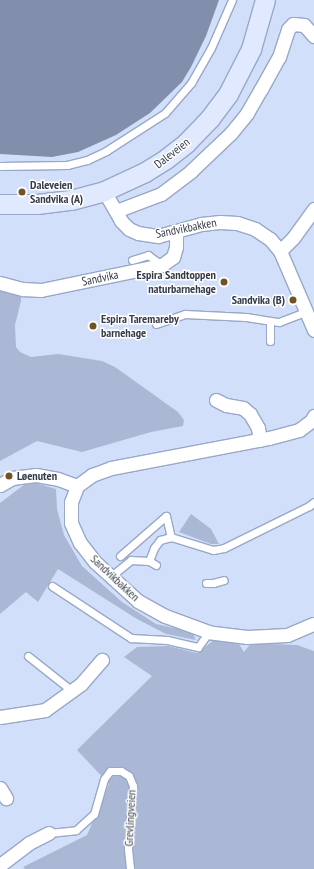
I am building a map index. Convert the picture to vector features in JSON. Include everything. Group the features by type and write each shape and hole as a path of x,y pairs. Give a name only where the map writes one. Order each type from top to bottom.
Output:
{"main road":[{"name":"Daleveien","path":"0,204 37,204 71,200 104,191 125,183 167,158 186,143 210,118 228,94 240,72 260,24 265,0"}],"street":[{"path":"116,210 161,194 191,171 231,133 247,113 261,89 279,57 288,29 293,24 304,25 314,36"},
{"name":"Sandvikbakken","path":"104,191 121,221 129,229 138,233 158,236 201,224 220,222 237,223 255,229 270,240 280,251 314,330"},
{"path":"280,251 293,238 314,209"},
{"path":"162,265 173,257 176,248 176,232"},
{"name":"Sandvika","path":"0,283 23,289 40,290 162,265"},
{"path":"216,400 226,405 242,408 250,414 258,428 260,440"},
{"path":"0,485 12,478 36,475 58,479 77,486 92,475 111,468 260,440 299,430 314,416"},
{"name":"Sandvikbakken","path":"77,486 71,502 71,523 80,543 95,562 138,601 165,616 209,632 248,637 287,635 313,624"},
{"path":"0,717 45,710 81,684 102,660"},
{"name":"Grevlingveien","path":"0,865 29,843 49,833"}],"lane":[{"path":"0,166 67,165 87,160 106,150 165,113 191,83 211,48 232,0"},
{"path":"132,260 148,255 162,265"},
{"path":"156,324 185,314 246,317 270,322 279,322 307,311"},
{"path":"270,322 270,341"},
{"path":"149,561 154,548 160,540 171,537 213,550 224,548 309,506 314,502"},
{"path":"120,556 166,516 171,537"},
{"path":"110,577 131,560 149,561 156,565"},
{"path":"206,583 224,580"},
{"path":"52,586 131,638 167,640 198,647 209,632"},
{"path":"28,656 72,691"},
{"name":"Grevlingveien","path":"49,833 76,830 94,814 104,779 110,771 121,770 129,776 132,786 128,849 130,869"}],"shaded area":[{"path":"0,0 219,0 206,36 182,82 150,113 116,135 78,152 52,157 0,154"},
{"path":"0,288 21,293 21,301 15,325 16,347 20,352 31,357 58,354 102,361 115,367 178,412 184,420 183,426 151,432 82,452 37,441 0,461"},
{"path":"29,481 56,489 57,509 64,535 82,566 122,602 156,624 192,632 196,640 166,634 137,619 58,569 38,602 26,592 0,614 0,503"},
{"path":"191,514 211,529 219,544 211,544 179,532"},
{"path":"214,640 239,644 244,652 251,643 297,645 314,651 314,869 25,869 23,867 87,835 109,784 77,750 152,676 124,657 137,647 168,646 197,653"}],"place":[{"name":"Daleveien Sandvika (A)","path":"22,192"},
{"name":"Espira Sandtoppen naturbarnehage","path":"224,282"},
{"name":"Sandvika (B)","path":"293,300"},
{"name":"Espira Taremareby barnehage","path":"93,326"},
{"name":"Løenuten","path":"9,476"}]}
